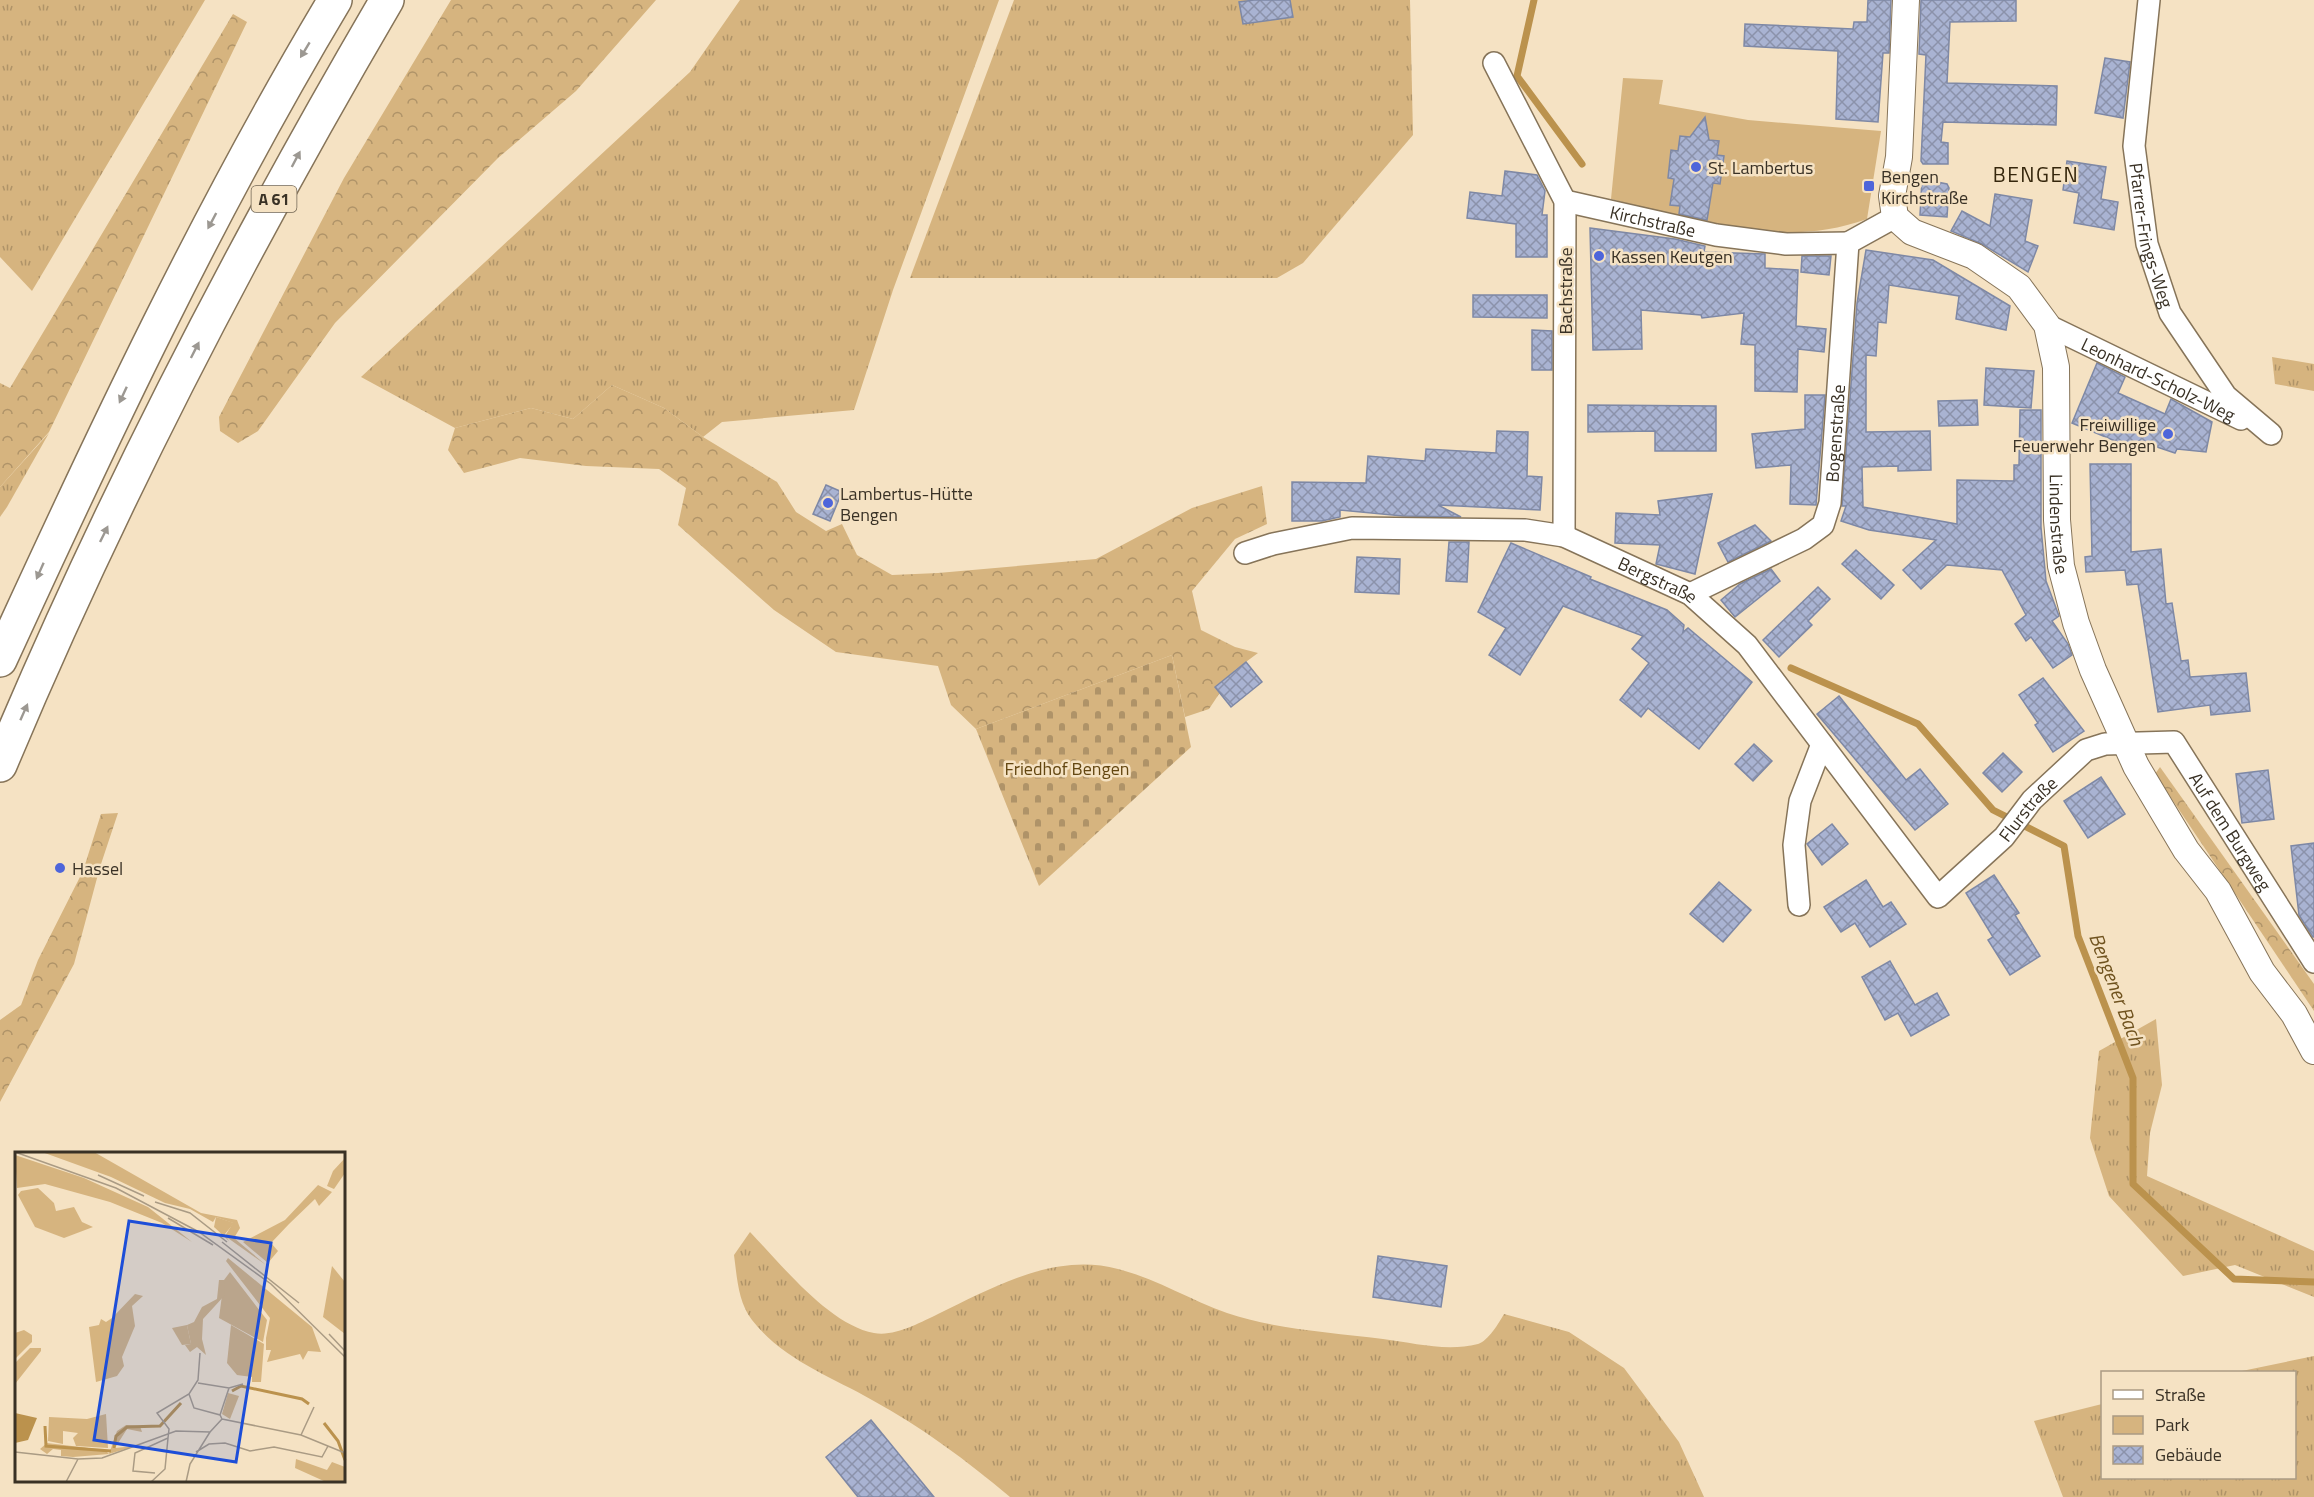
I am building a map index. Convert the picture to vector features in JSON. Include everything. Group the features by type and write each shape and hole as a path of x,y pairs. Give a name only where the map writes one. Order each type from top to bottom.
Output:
{"highway":[{"name":"A 61","path":"0,660 148,342 286,82 335,0"},
{"name":"A 61","path":"0,765 89,563 174,392 326,104 387,0"}],"street":[{"path":"1848,243 1895,217 1892,196 1899,157 1906,0"},
{"name":"Pfarrer-Frings-Weg","path":"2149,0 2134,146 2147,243 2170,313 2226,396 2271,434"},
{"name":"Bachstraße","path":"1494,63 1565,201 1563,536"},
{"name":"Kirchstraße","path":"1565,201 1716,235 1786,244 1848,243"},
{"name":"Lindenstraße","path":"1895,217 1912,232 1974,256 2019,286 2046,325 2056,367 2057,520 2061,566 2076,623 2093,670 2136,766 2186,850 2218,891 2262,972 2294,1014 2314,1051"},
{"name":"Bogenstraße","path":"1690,594 1804,539 1823,525 1830,503 1848,243"},
{"name":"Leonhard-Scholz-Weg","path":"2046,325 2271,434"},
{"name":"Bergstraße","path":"1245,553 1273,544 1352,528 1525,530 1563,536 1690,594 1747,645 1938,897"},
{"name":"Auf dem Burgweg","path":"2126,744 2174,742 2314,962"},
{"path":"1799,905 1794,845 1800,801 1822,744"},
{"name":"Flurstraße","path":"1938,897 2004,837 2032,800 2086,750 2105,744 2126,744"}],"green space":[{"path":"0,0 205,0 32,291 0,257"},
{"path":"451,0 656,0 576,91 498,158 335,323 258,431 238,443 220,431 219,417 344,178"},
{"path":"740,0 999,0 893,290 854,410 722,422 703,437 664,408 612,385 573,419 531,408 455,428 361,377 690,72"},
{"path":"1014,0 1410,0 1413,135 1303,263 1277,278 910,278"},
{"path":"233,14 247,22 49,432 0,487 0,383 10,388"},
{"path":"1623,78 1663,80 1659,104 1748,120 1881,131 1867,219 1835,228 1803,232 1771,232 1707,223 1611,199"},
{"path":"2272,357 2314,364 2314,391 2275,384"},
{"path":"612,385 664,408 703,437 777,482 796,512 826,531 842,524 857,555 892,575 1096,559 1192,508 1262,486 1267,524 1235,539 1192,591 1201,630 1235,647 1258,653 1235,670 1209,709 1185,717 1172,655 976,729 951,705 938,666 836,652 774,610 678,525 686,488 659,469 586,466 520,458 464,473 448,450 455,428 531,408 573,419"},
{"path":"49,433 7,507 0,517 0,487"},
{"name":"Friedhof Bengen","path":"1172,655 1191,747 1039,886 976,729"},
{"path":"2160,767 2314,984 2314,1011 2155,774"},
{"path":"118,813 100,867 74,964 0,1102 0,1020 21,1005 38,960 83,871 101,814"},
{"path":"2156,1019 2162,1085 2150,1133 2147,1176 2314,1251 2314,1297 2235,1265 2183,1276 2109,1196 2090,1138 2099,1051"},
{"path":"750,1232 823,1306 857,1328 882,1334 924,1321 1003,1283 1025,1275 1071,1265 1094,1265 1118,1269 1146,1278 1227,1313 1246,1319 1305,1330 1454,1347 1482,1342 1493,1331 1504,1314 1569,1332 1624,1368 1679,1442 1704,1497 1010,1497 926,1433 891,1410 793,1357 764,1334 747,1313 736,1272 734,1255"},
{"path":"2314,1356 2314,1497 2063,1497 2034,1421 2101,1404 2101,1479 2296,1479 2296,1371 2242,1371"}],"building":[{"path":"1290,0 1293,17 1243,24 1239,2"},
{"path":"1868,0 1891,0 1889,53 1883,53 1878,122 1836,119 1838,51 1744,46 1745,24 1853,29 1854,22 1867,22"},
{"path":"1921,0 2016,0 2016,21 1950,22 1947,83 2057,86 2056,125 1943,122 1941,142 1948,143 1948,164 1923,164 1921,161 1926,55 1919,54"},
{"path":"2105,58 2130,62 2123,118 2095,113"},
{"name":"St. Lambertus","path":"1705,117 1709,140 1719,141 1717,155 1724,156 1720,184 1713,183 1707,220 1679,214 1680,206 1670,205 1674,179 1668,178 1671,150 1678,151 1680,136 1690,137"},
{"path":"2067,161 2106,167 2101,199 2118,202 2114,230 2074,223 2079,193 2063,190"},
{"path":"1505,171 1537,175 1545,191 1542,215 1547,215 1547,257 1516,257 1516,224 1467,218 1470,192 1502,196"},
{"path":"1922,179 1947,184 1949,188 1947,217 1920,215"},
{"path":"1995,194 2032,200 2025,241 2038,246 2028,272 1982,244 1951,231 1962,211 1990,226"},
{"path":"1590,228 1675,239 1705,246 1704,252 1765,254 1765,268 1798,270 1796,326 1826,329 1824,352 1798,349 1797,392 1755,391 1755,345 1741,344 1744,313 1702,318 1701,315 1641,310 1642,349 1593,350"},
{"path":"1866,250 1933,260 2010,306 2006,330 1956,319 1959,296 1889,285 1886,323 1878,322 1876,356 1866,355 1866,432 1930,431 1931,470 1898,471 1898,466 1862,467 1863,507 1957,524 1957,480 2014,481 2014,465 2019,465 2020,410 2041,410 2041,527 2046,581 2059,616 2052,621 2068,644 2072,655 2053,668 2031,637 2026,641 2015,624 2026,615 2002,570 1947,565 1921,589 1903,570 1936,540 1869,530 1841,521 1846,506 1842,506 1857,303"},
{"path":"1802,256 1831,256 1829,275 1801,272"},
{"path":"1473,295 1547,295 1547,318 1473,317"},
{"path":"1532,330 1552,331 1552,370 1532,370"},
{"path":"2097,363 2125,377 2118,393 2165,414 2171,399 2212,422 2206,452 2177,449 2175,453 2154,446 2132,448 2072,423"},
{"path":"1986,368 2034,371 2031,408 1984,405"},
{"path":"1805,395 1825,395 1816,505 1790,504 1791,465 1756,468 1752,434 1805,429"},
{"path":"1977,400 1978,425 1939,426 1938,401"},
{"path":"1588,405 1716,406 1716,451 1655,451 1655,431 1588,432"},
{"path":"1497,431 1528,432 1527,476 1542,477 1540,510 1438,505 1461,517 1403,516 1340,510 1340,517 1322,521 1292,521 1292,482 1366,483 1368,456 1425,461 1426,449 1496,453"},
{"path":"2090,464 2131,464 2131,552 2161,549 2166,604 2172,603 2181,661 2188,660 2190,677 2246,673 2250,711 2211,715 2210,705 2158,712 2138,584 2127,585 2125,570 2086,572 2085,557 2092,556"},
{"name":"Lambertus-Hütte Bengen","path":"826,485 842,492 830,521 813,514"},
{"path":"1712,494 1695,574 1656,564 1660,545 1615,543 1616,513 1660,515 1658,501"},
{"path":"1755,525 1771,541 1728,562 1718,543"},
{"path":"1449,542 1469,542 1467,582 1446,581"},
{"path":"1511,543 1591,577 1590,579 1667,610 1684,625 1683,632 1688,628 1752,682 1699,749 1648,708 1641,717 1620,700 1649,663 1632,649 1643,636 1563,606 1520,675 1489,655 1506,628 1478,612"},
{"path":"1856,550 1894,585 1881,599 1842,564"},
{"path":"1357,557 1400,559 1399,594 1355,592"},
{"path":"1771,569 1780,581 1735,617 1721,600 1740,584"},
{"path":"1818,587 1830,599 1808,621 1812,625 1779,657 1763,640"},
{"path":"1246,662 1262,682 1231,707 1215,687"},
{"path":"2043,678 2084,731 2053,752 2035,725 2038,723 2019,695"},
{"path":"1839,696 1906,780 1920,769 1948,804 1915,830 1817,714"},
{"path":"1754,744 1772,761 1753,781 1735,764"},
{"path":"2003,753 2022,772 2002,792 1983,773"},
{"path":"2268,770 2274,819 2242,823 2236,774"},
{"path":"2101,777 2125,814 2088,838 2064,801"},
{"path":"1832,824 1848,844 1822,865 1807,844"},
{"path":"2314,843 2313,937 2299,915 2291,846"},
{"path":"1994,875 2019,913 2015,915 2040,956 2010,975 1988,940 1993,937 1966,893"},
{"path":"1866,880 1883,907 1891,902 1906,924 1870,947 1855,923 1841,932 1824,907"},
{"path":"1719,882 1751,910 1723,942 1690,914"},
{"path":"1890,961 1915,1005 1937,993 1949,1015 1911,1036 1898,1013 1885,1020 1862,977"},
{"path":"1378,1256 1447,1266 1441,1307 1373,1297"},
{"path":"871,1420 934,1497 858,1497 826,1457"}],"waterway":[{"name":"Bengener Bach","path":"1534,0 1517,76 1582,164"},
{"name":"Bengener Bach","path":"1791,668 1918,724 1993,810 2064,846 2078,936 2133,1078 2133,1184 2234,1279 2314,1282"}],"place":[{"name":"St. Lambertus","path":"1696,167"},
{"name":"Bengen Kirchstraße","path":"1869,186"},
{"name":"Kassen Keutgen","path":"1599,256"},
{"name":"Freiwillige Feuerwehr Bengen","path":"2168,434"},
{"name":"Lambertus-Hütte Bengen","path":"828,503"},
{"name":"Hassel","path":"60,868"}],"district":[{"name":"BENGEN","path":"2036,174"}]}
